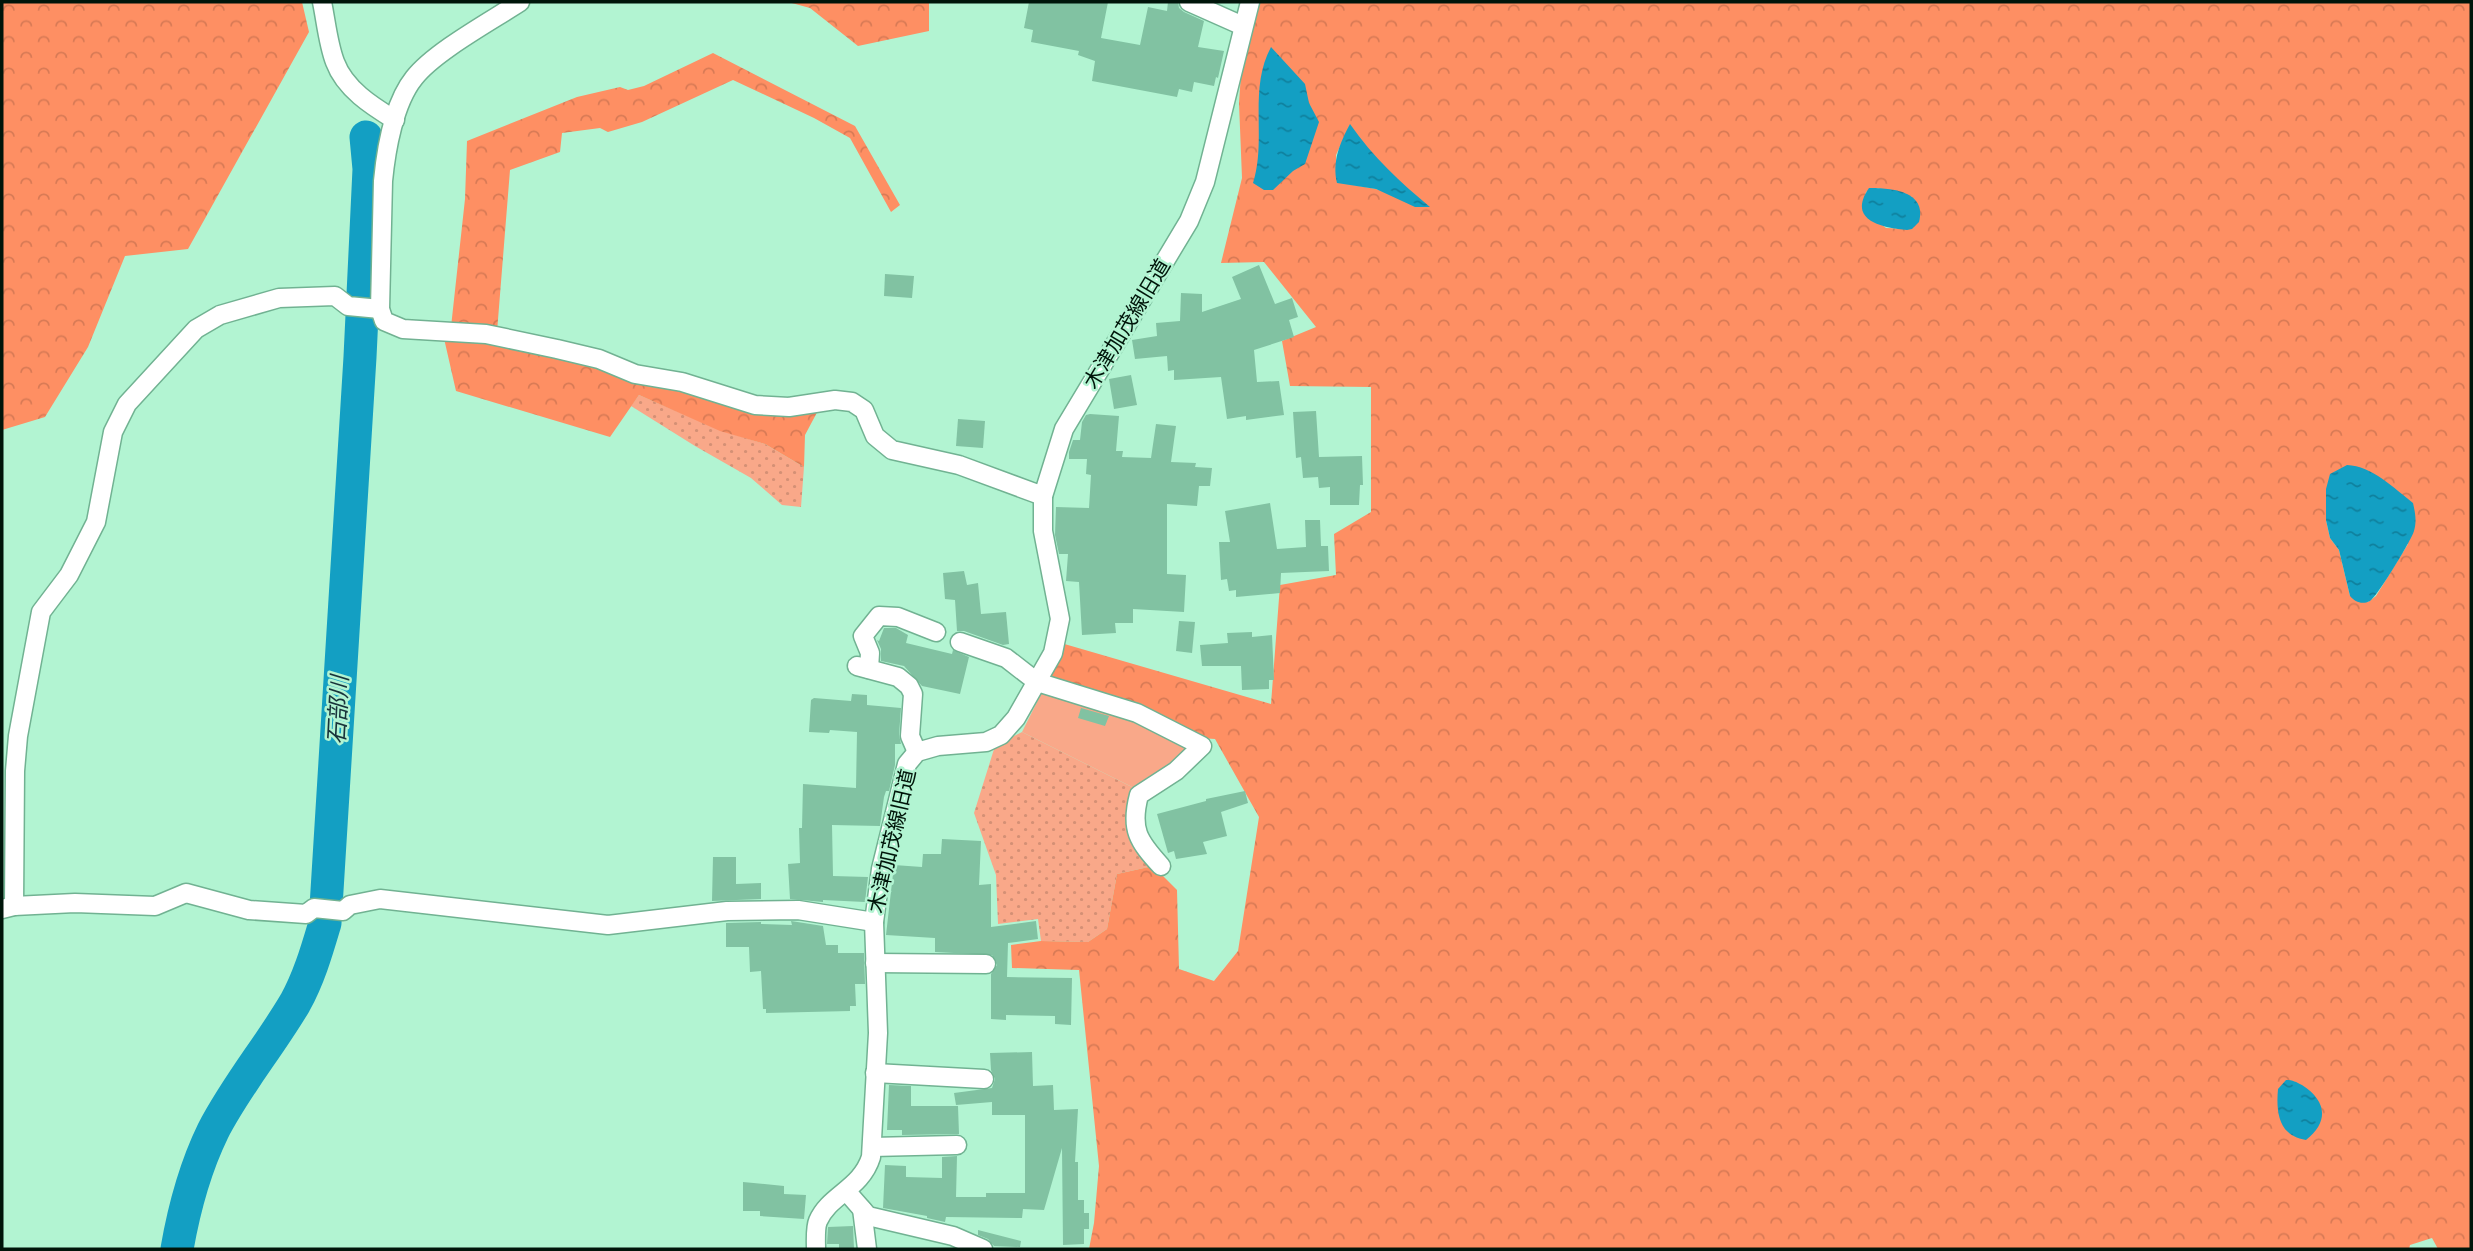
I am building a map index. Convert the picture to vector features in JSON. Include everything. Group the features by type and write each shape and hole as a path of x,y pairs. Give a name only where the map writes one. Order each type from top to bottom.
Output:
{"street":[{"path":"322,2 335,63 360,97 395,120"},
{"path":"520,2 422,69 407,87 395,120 383,181 376,309 384,321 403,329 486,334 557,349 600,359 635,374 682,382 755,405 777,407 835,400 852,402 864,410 874,436 892,450 959,466 1043,496"},
{"path":"1189,2 1243,26"},
{"name":"木津加茂線旧道","path":"817,1249 817,1222 829,1206 867,1171 871,1157 878,1033 874,922 881,869 907,764 917,752 937,746 986,742 1001,735 1016,718 1053,653 1060,619 1046,550 1043,496 1064,429 1189,221 1205,182 1251,2"},
{"path":"376,309 348,306 335,296 279,298 220,315 196,329 127,404 113,432 96,522 69,575 41,612 18,736 8,907 75,903 155,905 186,892 249,910 306,914 314,908 343,911 350,905 380,899 608,925 727,911 798,909 874,922"},
{"path":"917,752 910,736 912,694 909,686 898,677 863,668 870,653 863,636 879,616 898,617 936,632"},
{"path":"960,642 1006,658 1037,682 1137,713 1202,746 1176,771 1139,795 1135,811 1139,842 1161,866"},
{"path":"875,963 986,964"},
{"path":"875,1073 984,1079"},
{"path":"872,1146 957,1145"},
{"path":"847,1192 869,1216 953,1236 983,1249"},
{"path":"862,1209 867,1249"}],"shaded area":[{"path":"639,395 720,430 765,444 804,467 801,507 782,505 751,478 631,406"},
{"path":"1043,690 1136,718 1192,744 1172,769 1138,790 1022,732"},
{"path":"1022,732 1138,790 1129,812 1133,846 1153,866 1117,874 1107,929 1088,942 1041,941 1038,919 998,924 996,875 974,813 995,746"}],"green space":[{"path":"2,2 302,2 309,32 188,249 125,256 88,347 45,417 2,430"},
{"path":"788,2 929,2 929,31 858,46 810,8"},
{"path":"1258,2 2471,2 2471,1249 2438,1249 2432,1238 2410,1245 2409,1249 1089,1249 1099,1166 1079,970 1012,968 1011,945 1041,941 1088,942 1107,929 1117,874 1153,866 1177,890 1179,969 1214,981 1238,951 1259,817 1215,739 1200,738 1043,690 1061,643 1271,704 1280,585 1336,575 1334,534 1371,512 1371,387 1290,386 1282,341 1316,327 1264,262 1221,263 1242,178 1239,103 1241,74","holes":["1350,125 1389,173 1429,207 1376,189 1337,182 1336,155","1876,188 1888,190 1912,229 1886,228 1864,210 1866,192","2326,489 2408,544 2376,596 2368,602 2350,596 2339,550 2330,538 2326,520"]},
{"path":"713,53 855,126 900,205 891,212 850,138 733,80 642,122 608,132 600,128 562,133 560,152 510,170 497,332 451,327 465,199 467,141 577,97 620,87 628,90 644,86"},
{"path":"443,334 466,335 705,393 821,405 805,435 804,467 765,444 720,431 639,395 610,437 456,391"}],"water":[{"path":"1271,47 1305,84 1309,103 1319,122 1305,164 1293,171 1273,190 1264,190 1253,183 1257,166 1260,80"},
{"path":"1350,124 1387,168 1430,207 1415,207 1376,189 1337,183 1338,152"},
{"path":"1869,188 1906,193 1918,204 1919,222 1907,230 1871,221 1862,208"},
{"path":"2347,465 2365,469 2382,479 2413,503 2415,513 2414,531 2407,546 2379,590 2370,601 2364,603 2350,596 2339,550 2330,538 2326,520 2326,489 2330,474"},
{"path":"2286,1080 2302,1085 2320,1105 2322,1112 2319,1126 2306,1140 2290,1133 2281,1121 2278,1089"}],"building":[{"path":"1029,2 1108,2 1101,38 1140,45 1148,7 1167,11 1168,2 1178,2 1179,8 1184,12 1204,21 1198,47 1224,51 1218,78 1216,77 1214,86 1194,82 1192,92 1179,89 1177,97 1092,81 1095,61 1078,55 1079,51 1031,42 1033,30 1024,28"},
{"path":"1259,265 1275,304 1292,298 1298,317 1289,320 1294,337 1254,350 1257,382 1279,381 1284,415 1246,420 1246,416 1227,419 1221,377 1174,380 1174,370 1168,371 1167,356 1135,359 1132,340 1157,336 1156,323 1180,321 1181,293 1202,294 1202,312 1241,299 1232,277"},
{"path":"885,274 914,276 912,298 884,296"},
{"path":"1131,375 1137,405 1114,409 1109,379"},
{"path":"1316,411 1319,457 1362,456 1363,485 1360,485 1359,505 1330,505 1330,487 1319,488 1318,477 1303,478 1301,457 1296,458 1293,412"},
{"path":"1086,415 1119,416 1116,451 1123,451 1122,457 1151,458 1156,424 1176,426 1171,462 1196,463 1195,467 1212,468 1210,486 1199,486 1197,506 1167,504 1167,574 1186,575 1184,612 1133,609 1133,623 1115,623 1116,633 1082,635 1079,582 1066,581 1068,554 1059,554 1055,535 1056,507 1089,508 1091,475 1086,474 1087,459 1069,459 1069,452 1073,440 1080,440 1082,422"},
{"path":"958,419 985,421 983,448 956,446"},
{"path":"1270,503 1277,549 1306,547 1305,520 1320,520 1321,546 1328,546 1329,571 1281,573 1280,593 1236,597 1236,590 1229,591 1227,579 1221,580 1219,542 1230,542 1225,511"},
{"path":"964,571 967,585 978,583 981,614 1006,612 1009,644 1003,645 957,631 955,600 945,599 943,573"},
{"path":"1179,621 1195,622 1192,653 1176,651"},
{"path":"884,628 896,628 908,635 906,643 952,654 953,650 969,657 960,694 922,686 904,666 881,661 881,649 877,640 879,641"},
{"path":"1252,632 1252,637 1272,635 1274,680 1269,680 1269,689 1242,690 1241,666 1202,666 1200,645 1228,643 1227,633"},
{"path":"852,694 867,695 867,705 901,708 901,744 895,744 895,765 889,791 886,791 884,797 880,826 832,825 833,876 868,877 865,902 790,899 788,864 800,863 799,828 802,828 803,784 856,788 857,732 809,732 811,700 851,701"},
{"path":"1081,708 1109,716 1105,726 1078,718"},
{"path":"1245,791 1248,803 1221,812 1227,836 1203,842 1207,854 1176,859 1174,851 1168,853 1157,814 1206,799"},
{"path":"942,839 981,841 979,885 991,884 991,927 1036,921 1038,939 1008,943 1007,977 1072,978 1071,1025 1055,1024 1055,1016 1006,1015 1006,1020 991,1019 991,974 997,965 992,955 935,952 935,938 886,935 894,865 922,867 923,854 941,854"},
{"path":"713,857 736,857 736,884 761,883 761,899 712,901"},
{"path":"791,921 823,926 826,945 838,945 838,953 864,953 865,984 855,984 856,1006 850,1006 850,1011 766,1013 766,1009 763,1009 761,971 750,972 749,947 726,947 726,923 792,925"},
{"path":"1032,1052 1033,1086 1053,1085 1054,1110 1078,1109 1075,1162 1078,1162 1078,1200 1084,1200 1084,1213 1089,1213 1089,1229 1084,1229 1084,1244 1063,1245 1062,1148 1044,1210 1023,1209 1022,1218 946,1217 945,1222 883,1208 885,1165 906,1166 906,1177 942,1178 942,1157 957,1156 956,1197 986,1197 986,1193 1025,1193 1025,1115 992,1115 992,1102 956,1105 954,1093 992,1088 995,1079 991,1070 990,1053"},
{"path":"889,1085 911,1086 911,1106 958,1106 959,1134 902,1135 902,1130 887,1130"},
{"path":"743,1182 784,1186 784,1194 806,1195 804,1219 760,1216 760,1211 743,1211"},
{"path":"853,1226 854,1249 839,1249 839,1244 827,1244 828,1227"},
{"path":"978,1230 1021,1241 1020,1247 994,1246 988,1239 978,1235"}],"waterway":[{"name":"石部川","path":"177,1249 191,1189 213,1131 295,1003 309,974 325,923 360,357 369,169 366,137"}]}
